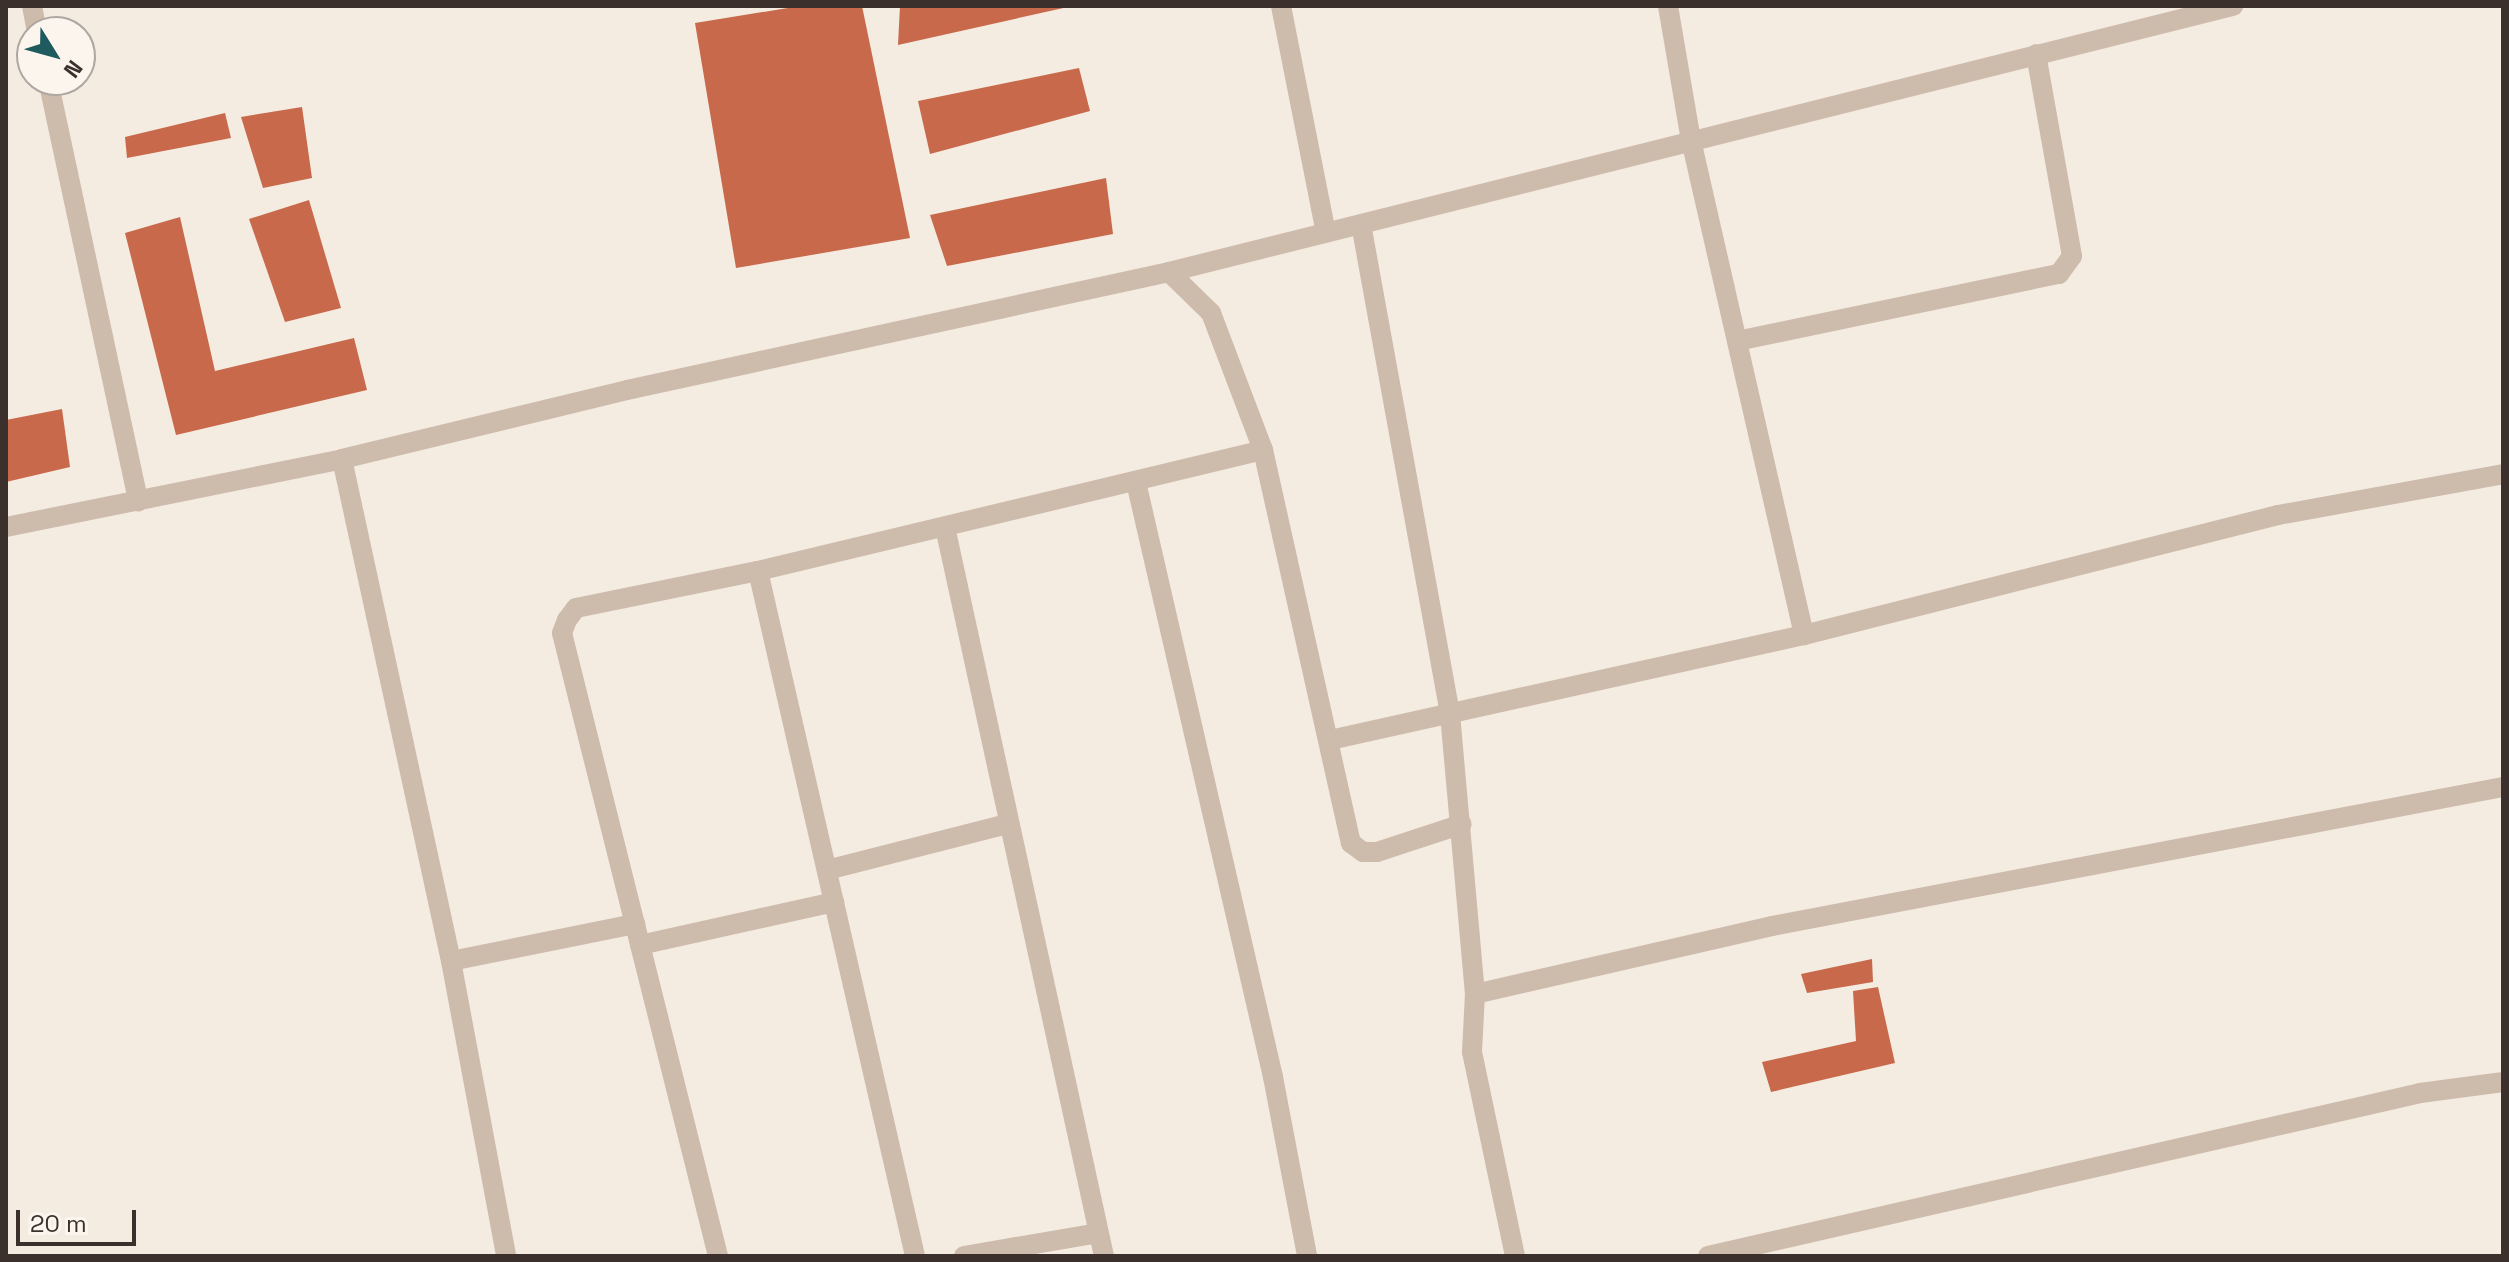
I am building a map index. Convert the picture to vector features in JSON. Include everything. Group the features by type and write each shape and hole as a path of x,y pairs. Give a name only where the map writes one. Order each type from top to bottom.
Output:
{"street":[{"path":"1281,6 1326,233"},
{"path":"1668,6 1691,140 1804,635"},
{"path":"6,527 342,459 627,390 1169,272 2233,6"},
{"path":"1737,341 2059,274 2072,256 2036,54"},
{"path":"51,96 138,501"},
{"path":"1361,224 1450,714 1475,994 1472,1052 1515,1256"},
{"path":"1169,272 1211,313 1263,450 1351,843 1363,852 1462,824"},
{"path":"718,1256 562,633 567,620 576,608 758,571 1263,450"},
{"path":"342,459 451,961 506,1256"},
{"path":"1330,740 1804,635 2278,515 2503,474"},
{"path":"1136,482 1273,1077 1307,1256"},
{"path":"945,527 1104,1256"},
{"path":"758,571 915,1256"},
{"path":"1475,994 1772,926 2503,787"},
{"path":"827,870 1008,824"},
{"path":"640,945 834,902"},
{"path":"451,961 635,924"},
{"path":"1708,1256 2420,1093 2503,1082"},
{"path":"964,1256 1098,1233"}],"building":[{"path":"800,6 862,6 910,238 736,268 695,23"},
{"path":"900,6 1068,6 1068,7 898,45"},
{"path":"1079,68 1090,111 930,154 918,101"},
{"path":"302,107 312,178 263,188 241,117"},
{"path":"225,113 231,138 127,158 125,137"},
{"path":"1106,178 1113,234 947,266 930,215"},
{"path":"309,200 341,308 285,322 249,219"},
{"path":"180,217 215,371 354,338 367,390 176,435 125,233"},
{"path":"62,409 70,467 6,482 6,420"},
{"path":"1872,959 1873,982 1807,993 1801,974"},
{"path":"1878,987 1895,1063 1771,1092 1762,1062 1856,1041 1853,991"}]}
